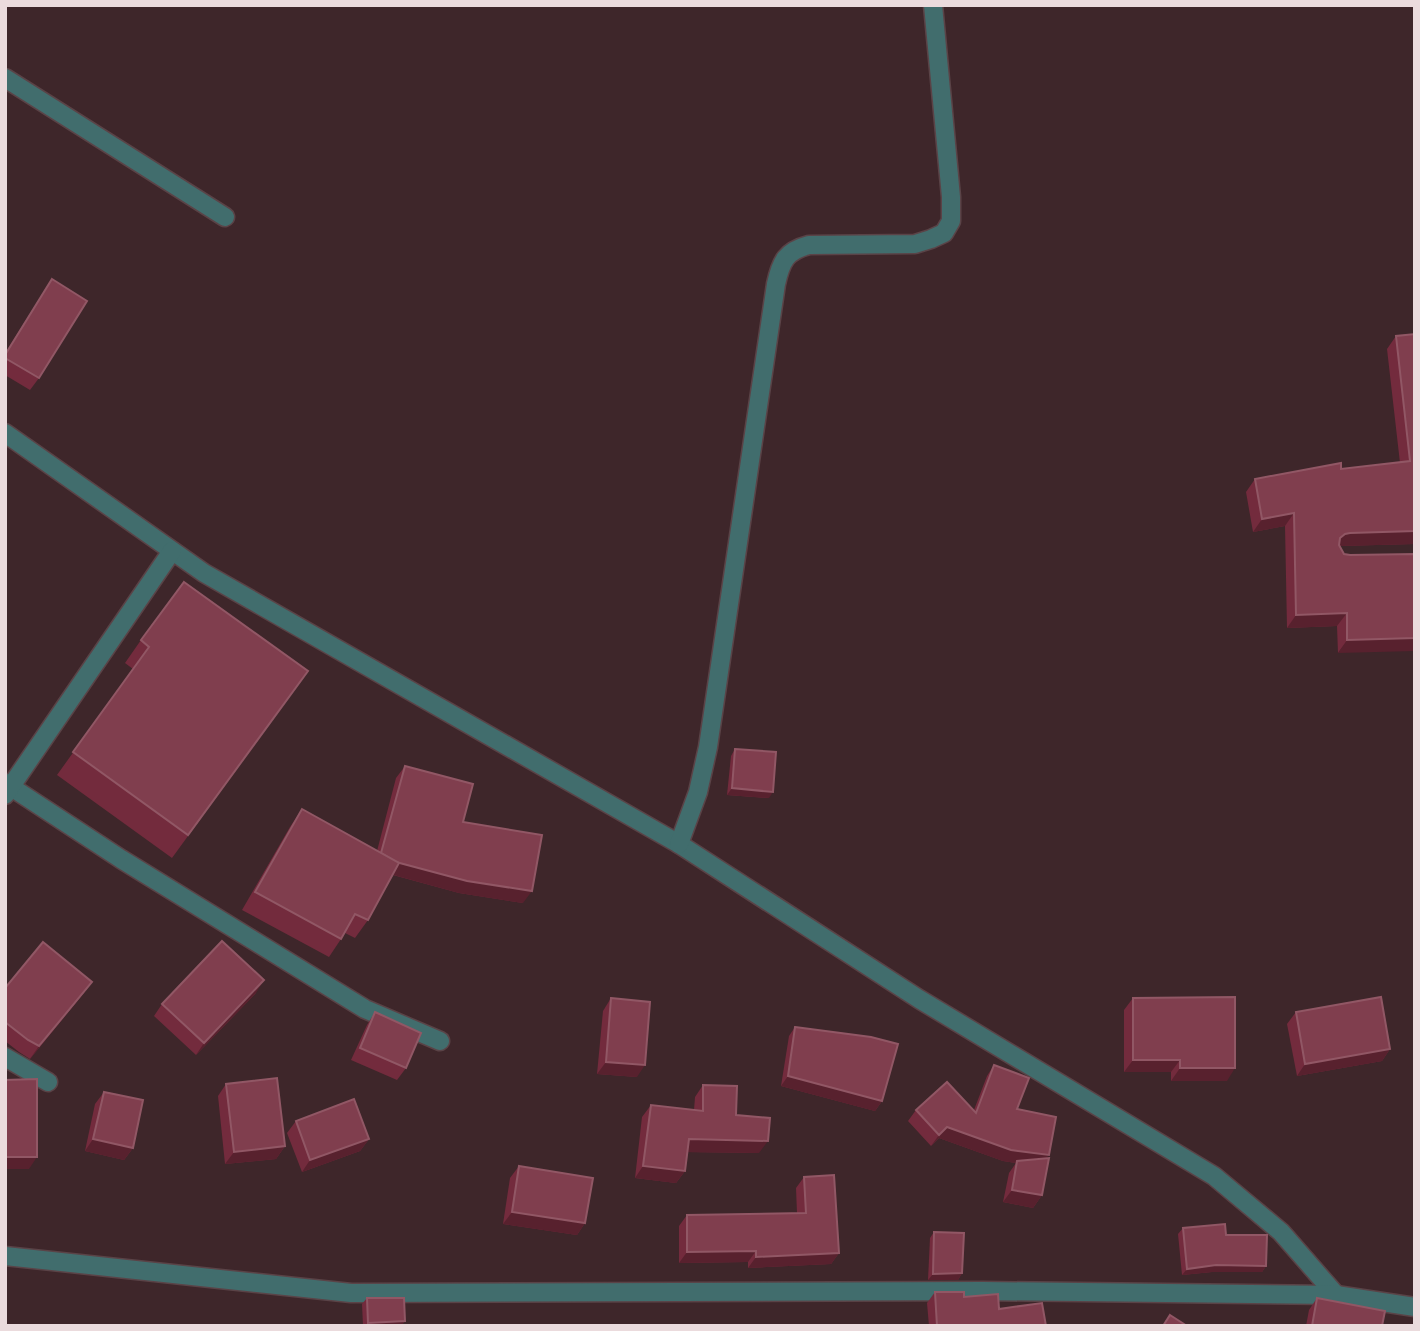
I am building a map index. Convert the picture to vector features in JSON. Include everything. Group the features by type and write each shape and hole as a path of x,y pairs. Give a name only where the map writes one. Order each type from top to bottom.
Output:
{"street":[{"path":"679,844 698,792 708,747 780,267 796,248 809,244 915,244 944,233 951,221 933,5"},
{"path":"5,78 225,217"},
{"path":"5,433 204,573 679,844 919,999 1214,1176 1281,1232 1336,1294"},
{"path":"172,551 7,788 365,1009 440,1041"},
{"path":"5,1057 48,1082"},
{"path":"5,1256 351,1293 997,1291 1336,1294 1415,1307"}],"building":[{"path":"52,279 87,301 39,378 5,358 5,355"},
{"path":"1415,334 1415,531 1350,533 1340,538 1339,545 1344,554 1350,555 1415,554 1415,638 1347,640 1347,613 1296,615 1294,513 1262,519 1255,479 1341,463 1341,469 1410,461 1396,336"},
{"path":"184,582 308,671 188,835 73,752 149,647 141,640"},
{"path":"735,749 776,752 773,792 732,788"},
{"path":"405,766 473,784 463,822 542,835 532,891 467,881 396,862 381,853"},
{"path":"302,809 399,863 368,920 355,914 341,939 255,892"},
{"path":"222,941 264,980 204,1043 162,1004"},
{"path":"43,942 92,982 39,1046 5,1022 5,988"},
{"path":"1235,997 1235,1068 1180,1068 1180,1060 1133,1060 1133,998"},
{"path":"1381,997 1390,1049 1305,1064 1296,1012"},
{"path":"611,998 650,1002 645,1065 606,1062"},
{"path":"375,1012 421,1033 406,1068 360,1048"},
{"path":"795,1027 871,1037 898,1044 882,1101 788,1076"},
{"path":"994,1065 1029,1078 1017,1109 1056,1117 1049,1155 1011,1150 947,1127 939,1135 916,1110 947,1082 976,1113"},
{"path":"277,1078 285,1146 234,1152 226,1084"},
{"path":"37,1079 37,1157 5,1157 5,1080"},
{"path":"703,1085 737,1086 736,1115 770,1118 768,1141 689,1139 685,1171 643,1166 651,1105 703,1111"},
{"path":"104,1092 143,1100 133,1148 93,1139"},
{"path":"354,1099 369,1139 310,1160 296,1121"},
{"path":"1049,1158 1042,1195 1012,1190 1017,1161"},
{"path":"519,1166 593,1178 585,1223 512,1212"},
{"path":"834,1175 839,1253 756,1257 756,1251 687,1252 687,1215 806,1213 804,1177"},
{"path":"1225,1224 1226,1235 1267,1235 1266,1266 1216,1265 1187,1269 1183,1228"},
{"path":"934,1232 964,1233 962,1273 933,1274"},
{"path":"935,1292 964,1292 964,1297 998,1294 999,1309 1042,1303 1046,1326 937,1326"},
{"path":"367,1298 404,1298 405,1321 368,1323"},
{"path":"1317,1298 1385,1311 1382,1326 1312,1326"},
{"path":"1170,1315 1187,1326 1163,1326"}]}
